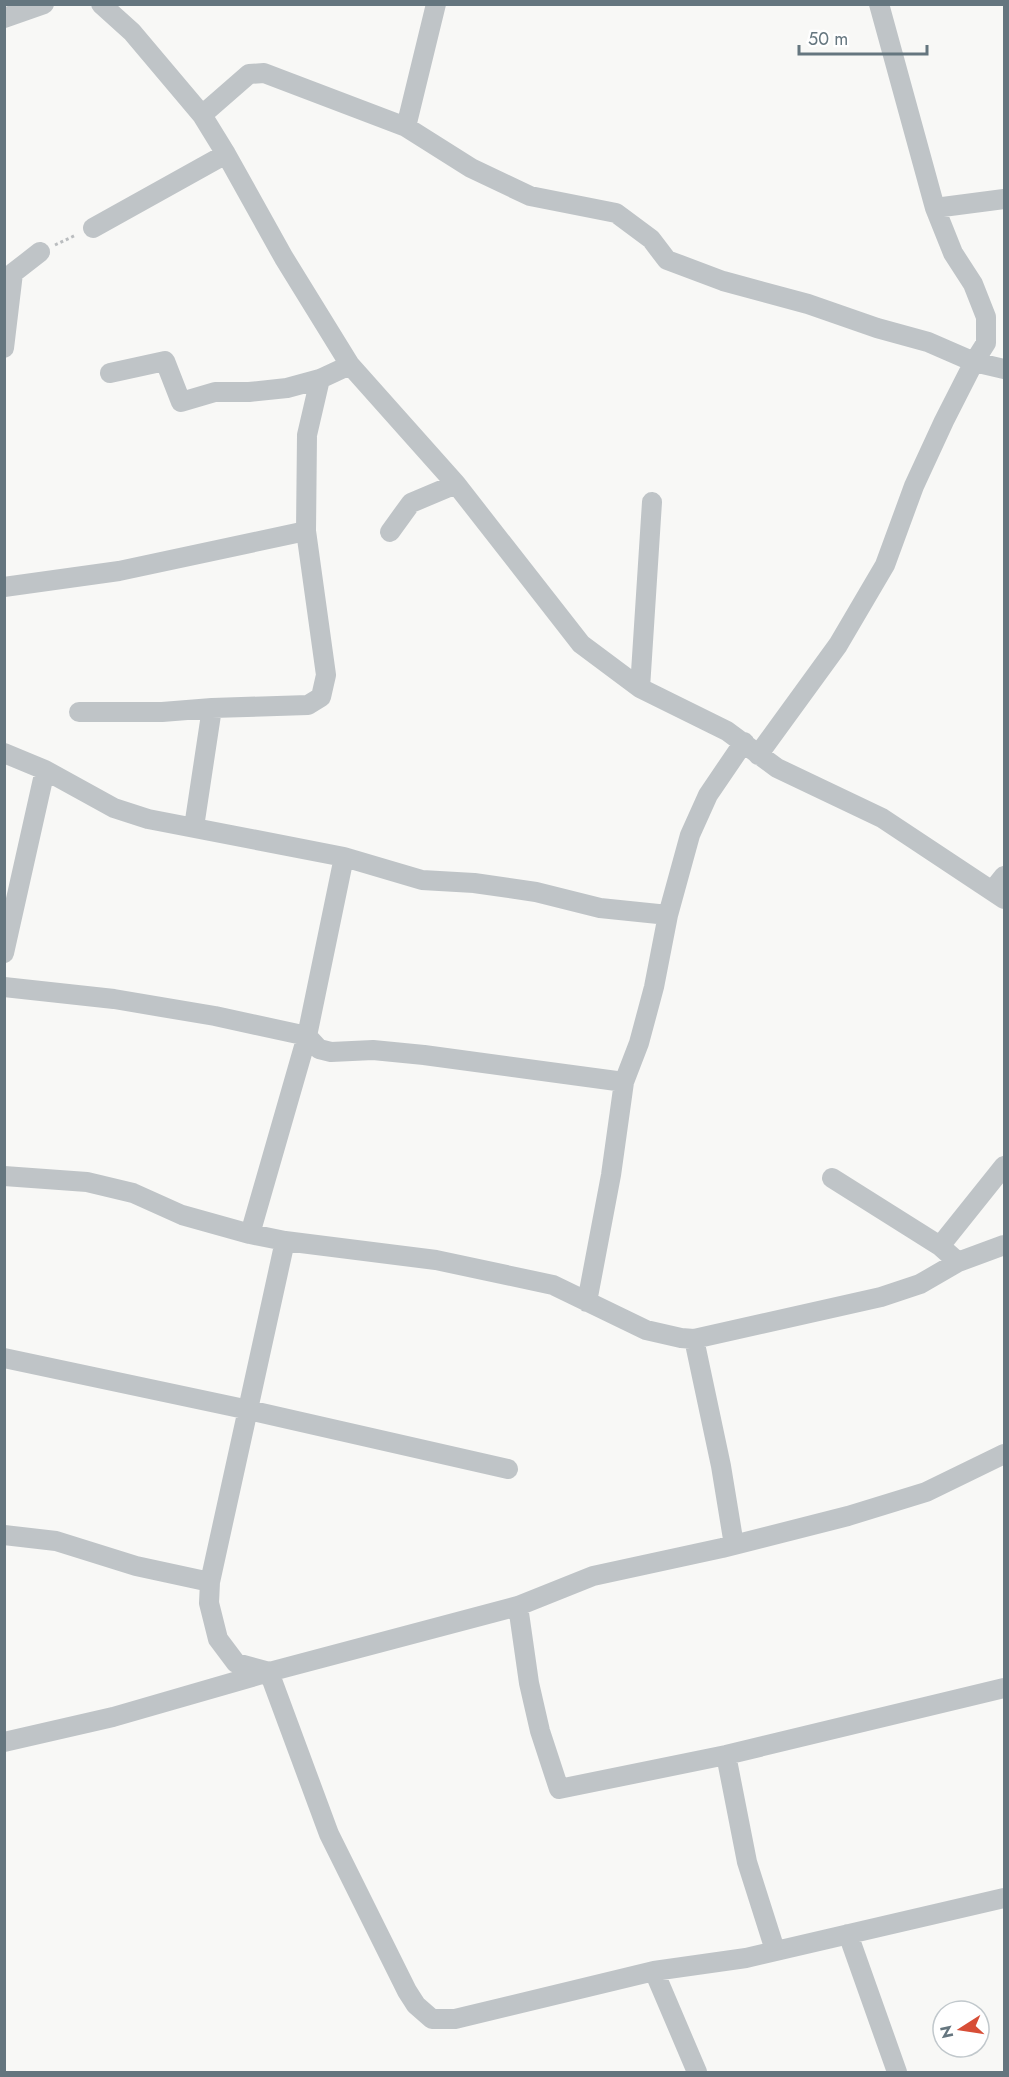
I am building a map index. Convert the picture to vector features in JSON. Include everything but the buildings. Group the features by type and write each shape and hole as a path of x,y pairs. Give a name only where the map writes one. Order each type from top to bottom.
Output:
{"street":[{"path":"4,18 44,4"},
{"path":"101,4 132,32 202,115 284,258 350,365 456,484 581,644 640,688 727,731 777,768 882,818 1000,889"},
{"path":"406,127 436,4"},
{"path":"587,1302 611,1175 624,1082 639,1043 654,987 668,915 690,835 708,795 838,645 885,565 914,486 974,362 986,343 986,317 973,284 953,253 935,208 879,4"},
{"path":"202,115 249,74 256,73 292,83 406,127 471,168 530,196 616,213 651,238 667,260 723,281 808,304 877,328 928,342 974,362 1005,369"},
{"path":"93,228 226,154"},
{"path":"935,208 1005,199"},
{"path":"4,348 14,273 40,252"},
{"path":"110,373 165,361 181,402 215,392 249,392 287,388 320,379 350,365"},
{"path":"79,712 162,712 308,705 321,697 326,675 306,531 307,435 320,379"},
{"path":"390,532 411,503 456,484"},
{"path":"640,688 652,502"},
{"path":"4,587 119,571 306,531"},
{"path":"194,827 212,708"},
{"path":"4,753 45,770 114,808 148,819 344,857 422,880 474,883 536,892 600,908 668,915"},
{"path":"4,953 45,770"},
{"path":"250,1233 307,1036 344,857"},
{"path":"4,987 114,999 215,1016 307,1036 319,1050 331,1052 373,1050 413,1054 624,1082"},
{"path":"940,1246 1005,1166"},
{"path":"4,1176 87,1182 133,1192 182,1215 285,1241 436,1260 553,1285 646,1330 694,1339 881,1297 920,1284 958,1262 1005,1245"},
{"path":"832,1178 940,1246 958,1262"},
{"path":"269,1672 236,1663 218,1639 209,1603 210,1582 285,1241"},
{"path":"694,1339 721,1466 734,1545"},
{"path":"4,1358 249,1410 508,1469"},
{"path":"4,1742 114,1717 269,1672 518,1605 593,1576 734,1545 848,1516 926,1492 1005,1454"},
{"path":"4,1535 56,1542 136,1566 210,1582"},
{"path":"518,1605 529,1683 540,1731 559,1789 726,1755 1005,1688"},
{"path":"269,1672 329,1834 407,1991 416,2005 432,2019 455,2019 654,1971 746,1958 1005,1898"},
{"path":"726,1755 747,1862 775,1950"},
{"path":"848,1934 897,2073"},
{"path":"654,1971 697,2073"}],"path":[{"path":"40,252 93,228"}]}
